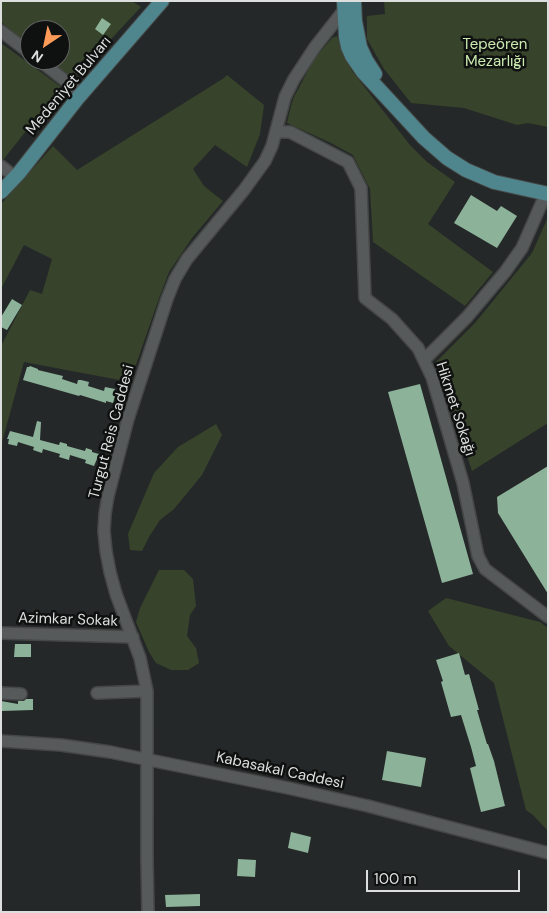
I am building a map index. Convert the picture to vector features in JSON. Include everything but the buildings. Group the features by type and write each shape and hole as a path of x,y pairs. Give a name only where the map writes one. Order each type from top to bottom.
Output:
{"main road":[{"name":"Medeniyet Bulvarı","path":"1,192 162,1"},
{"path":"348,4 355,21 360,47 366,60 402,114 424,138 447,158 466,170 494,182 547,194"}],"street":[{"name":"Turgut Reis Caddesi","path":"148,912 147,691 140,658 116,594 110,572 104,531 108,496 128,419 175,279 198,245 256,174 272,146 283,104 294,79 315,47 348,4"},
{"path":"1,31 20,45"},
{"path":"52,70 82,94"},
{"name":"Hikmet Sokağı","path":"276,132 290,132 348,162 361,188 365,298 392,319 418,348 432,377 463,483 478,556 485,569 548,617"},
{"path":"1,166 15,177"},
{"path":"424,360 467,317 505,272 522,248 547,194"},
{"name":"Azimkar Sokak","path":"1,633 133,637"},
{"path":"97,694 147,691"},
{"path":"1,694 21,694"},
{"name":"Kabasakal Caddesi","path":"1,741 61,745 147,759 368,806 548,853"}],"green space":[{"path":"3,1 132,1 141,7 72,81 59,70 70,70 70,20 20,20 20,38 1,22 1,4"},
{"name":"Tepeören Mezarlığı","path":"384,1 548,1 548,127 528,123 517,125 464,108 411,103 384,69 367,39 367,16 385,14"},
{"path":"337,36 352,71 410,145 427,162 455,182 428,224 493,272 465,306 373,242 370,189 353,155 287,123 293,99 314,59 332,38"},
{"path":"1,43 20,57 20,70 38,70 61,87 3,160 1,159"},
{"path":"227,75 264,105 260,134 247,167 215,145 193,169 204,186 223,201 192,238 169,272 130,382 24,362 1,446 1,346 30,290 42,294 52,259 24,245 1,289 1,204 53,146 77,170"},
{"path":"548,217 548,423 472,471 436,362 475,323 532,253"},
{"path":"216,424 222,435 202,475 174,509 160,520 142,551 130,550 128,534 154,473 178,447"},
{"path":"159,570 184,570 193,579 196,606 190,615 187,636 196,648 199,663 188,670 171,670 156,663 136,622 140,608"},
{"path":"446,598 540,622 548,628 548,831 526,810 494,683 449,646 428,611"}]}
